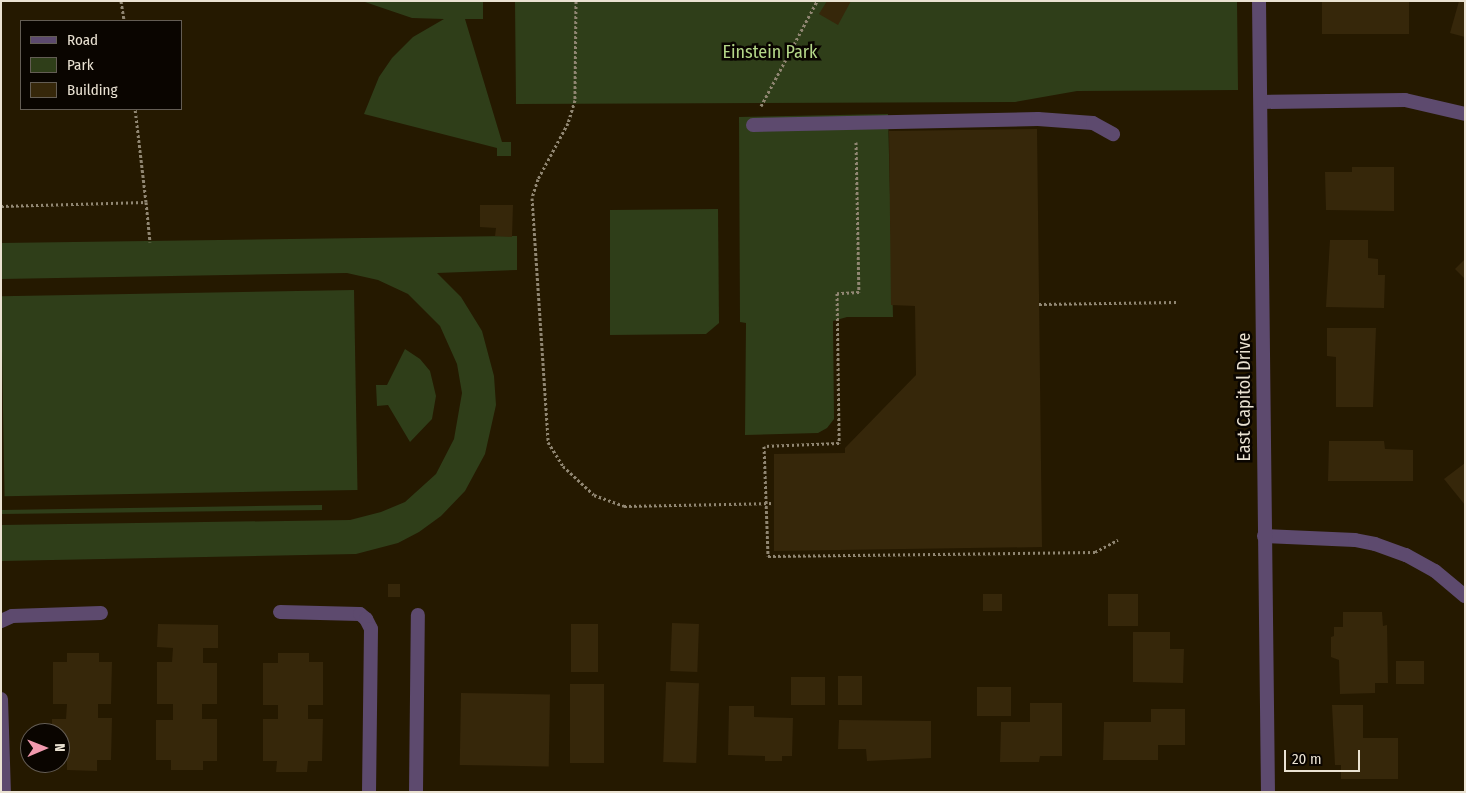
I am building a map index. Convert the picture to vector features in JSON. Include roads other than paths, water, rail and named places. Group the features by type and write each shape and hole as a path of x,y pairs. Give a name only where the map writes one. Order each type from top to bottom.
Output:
{"street":[{"name":"East Capitol Drive","path":"1259,1 1268,792"},
{"path":"1261,102 1405,100 1465,114"},
{"path":"753,125 1038,119 1093,123 1113,134"},
{"path":"1264,536 1355,540 1375,544 1406,555 1436,571 1465,596"},
{"path":"280,612 360,614 366,619 371,629 368,792"},
{"path":"1,622 12,616 101,613"},
{"path":"416,792 418,615"},
{"path":"1,699 4,792"}],"park label":[{"name":"Einstein Park","path":"770,52"}]}
